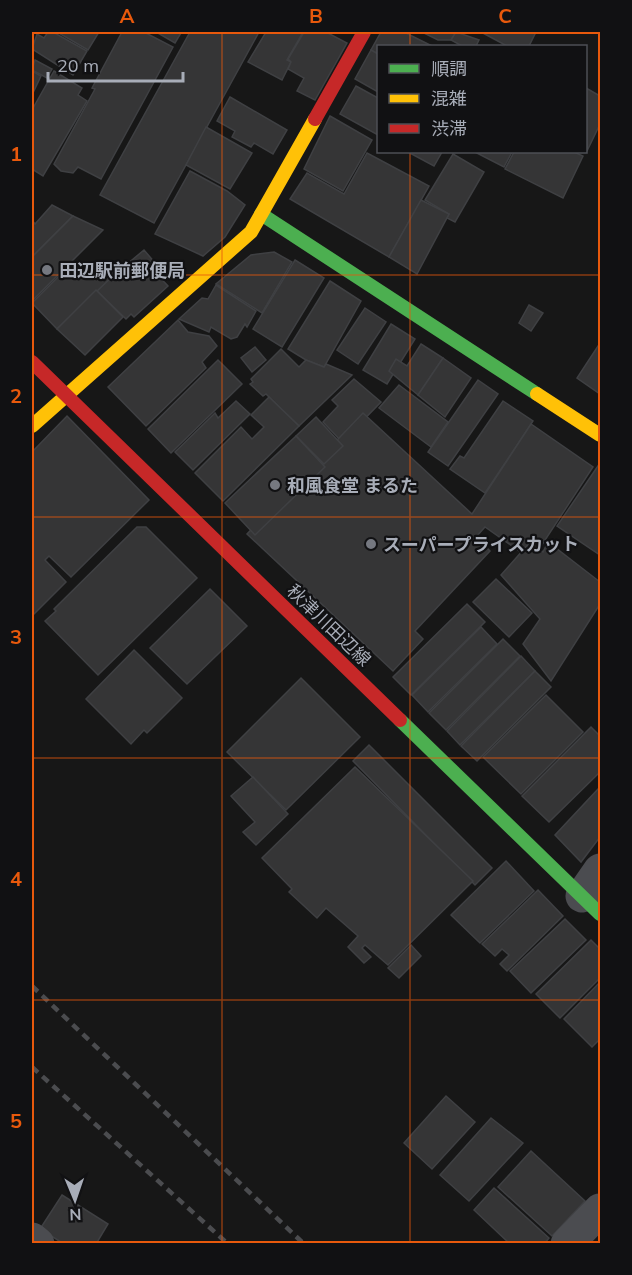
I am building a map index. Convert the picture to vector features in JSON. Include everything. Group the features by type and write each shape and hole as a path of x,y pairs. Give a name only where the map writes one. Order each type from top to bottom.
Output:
{"street":[{"path":"32,426 65,394 250,232 364,32"},
{"path":"261,214 600,435"},
{"name":"秋津川田辺線","path":"32,362 594,893"},
{"path":"567,1244 600,1210"},
{"path":"32,1239 38,1244"}],"building":[{"path":"48,32 53,32 87,51 73,75 32,49 37,34 44,38"},
{"path":"57,32 99,32 88,50"},
{"path":"122,32 144,32 173,47 101,179 78,167 73,173 61,171 54,164 95,89 92,88"},
{"path":"156,32 178,32 181,33 175,43"},
{"path":"190,32 259,32 154,223 100,195"},
{"path":"266,32 303,32 287,60 291,62 282,80 248,62"},
{"path":"304,32 326,32 347,43 315,100 297,91 304,78 288,69 291,62 288,59"},
{"path":"381,32 404,32 430,45 377,45 377,53 371,50"},
{"path":"422,32 456,32 451,40 438,40"},
{"path":"456,32 479,40 476,45 460,45 451,40"},
{"path":"481,32 536,32 530,45 505,45"},
{"path":"371,50 377,53 377,91 355,79"},
{"path":"35,60 52,69 47,78 32,70"},
{"path":"32,71 41,76 32,95"},
{"path":"54,71 82,88 78,95 87,101 43,176 32,169 32,110"},
{"path":"356,86 377,97 377,134 340,114"},
{"path":"587,89 600,96 600,124 587,151"},
{"path":"230,97 287,130 273,154 254,143 251,147 232,137 235,131 217,121"},
{"path":"330,116 372,140 343,191 304,169"},
{"path":"206,127 252,153 230,189 186,165"},
{"path":"367,153 429,186 389,257 290,199 307,173 344,194"},
{"path":"410,153 441,153 434,166"},
{"path":"477,153 511,153 504,167"},
{"path":"513,153 576,153 583,156 563,198 505,169"},
{"path":"453,154 484,172 455,222 447,218 449,214 425,200"},
{"path":"190,171 227,191 245,205 225,237 203,256 155,234"},
{"path":"421,200 449,214 417,274 389,257"},
{"path":"52,205 73,216 32,257 32,220 35,224"},
{"path":"73,216 103,230 32,301 32,257"},
{"path":"144,250 156,264 150,267 168,286 134,317 131,314 126,319 96,290"},
{"path":"274,252 292,262 262,313 216,284 251,255"},
{"path":"295,260 324,278 282,347 253,329"},
{"path":"72,263 90,279 106,263 115,274 57,329 32,303"},
{"path":"330,281 361,301 324,367 288,349"},
{"path":"216,285 256,311 247,327 245,324 237,337 231,339 211,327 209,332 179,319 202,298 208,299"},
{"path":"96,290 123,317 85,355 57,329"},
{"path":"529,305 543,313 531,331 519,323"},
{"path":"365,308 386,322 358,364 337,350"},
{"path":"178,320 188,332 209,336 217,346 202,362 206,368 146,426 108,387"},
{"path":"391,324 415,339 387,384 363,370"},
{"path":"600,343 600,394 577,378"},
{"path":"421,344 443,358 418,395 389,371 396,359 407,366"},
{"path":"255,347 266,360 252,372 241,358"},
{"path":"281,349 299,367 306,360 324,367 326,364 352,375 299,426 266,394 263,396 250,384 253,382 251,379"},
{"path":"443,358 471,378 445,417 418,395"},
{"path":"218,360 242,384 171,453 148,429"},
{"path":"354,379 381,402 342,442 323,422 338,406 332,400"},
{"path":"478,380 498,394 448,466 428,452"},
{"path":"399,385 448,422 431,447 379,408"},
{"path":"269,397 299,426 223,501 195,473 241,427 252,439 264,427 251,415"},
{"path":"236,401 250,414 193,470 175,452 215,413 218,418"},
{"path":"503,401 533,421 485,493 450,469 460,456 464,458"},
{"name":"スーパープライスカット","path":"363,413 472,514 531,424 593,467 532,560 485,527 476,537 490,551 415,631 423,639 393,671 247,534"},
{"path":"67,416 149,500 71,577 49,556 45,560 66,582 32,616 32,452"},
{"path":"316,417 343,446 324,464 296,436"},
{"name":"和風食堂 まるた","path":"296,436 325,467 255,535 225,503"},
{"path":"600,463 600,555 557,526"},
{"path":"137,527 146,527 197,578 98,675 45,621 56,611 54,609"},
{"path":"531,541 543,552 548,542 600,582 600,604 551,681 523,644 540,619 501,575"},
{"path":"496,579 532,613 509,637 473,602"},
{"path":"210,589 247,626 187,684 150,648"},
{"path":"467,604 485,622 411,695 393,677"},
{"path":"481,627 497,644 428,712 412,695"},
{"path":"503,639 520,656 446,730 429,713"},
{"path":"134,650 182,698 147,733 144,730 131,744 86,699"},
{"path":"521,656 535,671 460,745 447,731"},
{"path":"535,671 551,687 477,761 461,746"},
{"path":"301,678 360,737 286,810 227,752"},
{"path":"546,695 583,732 521,794 483,757"},
{"path":"591,727 600,736 600,772 549,822 522,796"},
{"path":"369,745 492,868 475,885 353,761"},
{"path":"355,767 473,881 388,965 365,945 362,948 371,957 364,963 348,947 358,936 326,908 317,918 289,892 292,889 262,858"},
{"path":"253,777 288,814 256,845 243,832 255,822 231,796"},
{"path":"600,787 600,837 581,862 555,835"},
{"path":"506,861 534,891 480,943 451,915"},
{"path":"538,890 563,916 507,971 500,964 509,955 502,949 495,956 482,944"},
{"path":"565,919 586,940 531,993 510,971"},
{"path":"591,940 600,949 600,978 560,1018 536,994"},
{"path":"411,945 421,956 399,978 388,968"},
{"path":"600,982 600,1039 592,1047 564,1019"},
{"path":"446,1096 475,1122 432,1169 404,1143"},
{"path":"491,1118 523,1143 469,1201 440,1175"},
{"path":"531,1151 585,1201 552,1236 498,1187"},
{"path":"494,1188 549,1238 544,1244 510,1244 474,1210"},
{"path":"62,1195 108,1224 96,1244 64,1244 40,1229"}],"railway":[{"path":"32,986 304,1244"},
{"path":"32,1067 228,1244"}],"traffic: fast":[{"path":"261,214 537,394"},
{"path":"400,720 600,914"}],"traffic: slow":[{"path":"32,426 251,232 315,119"},
{"path":"537,394 600,435"}],"traffic: jam":[{"path":"315,119 364,32"},
{"path":"32,362 400,720"}],"place":[{"name":"田辺駅前郵便局","path":"47,270"},
{"name":"和風食堂 まるた","path":"275,485"},
{"name":"スーパープライスカット","path":"371,544"}]}
